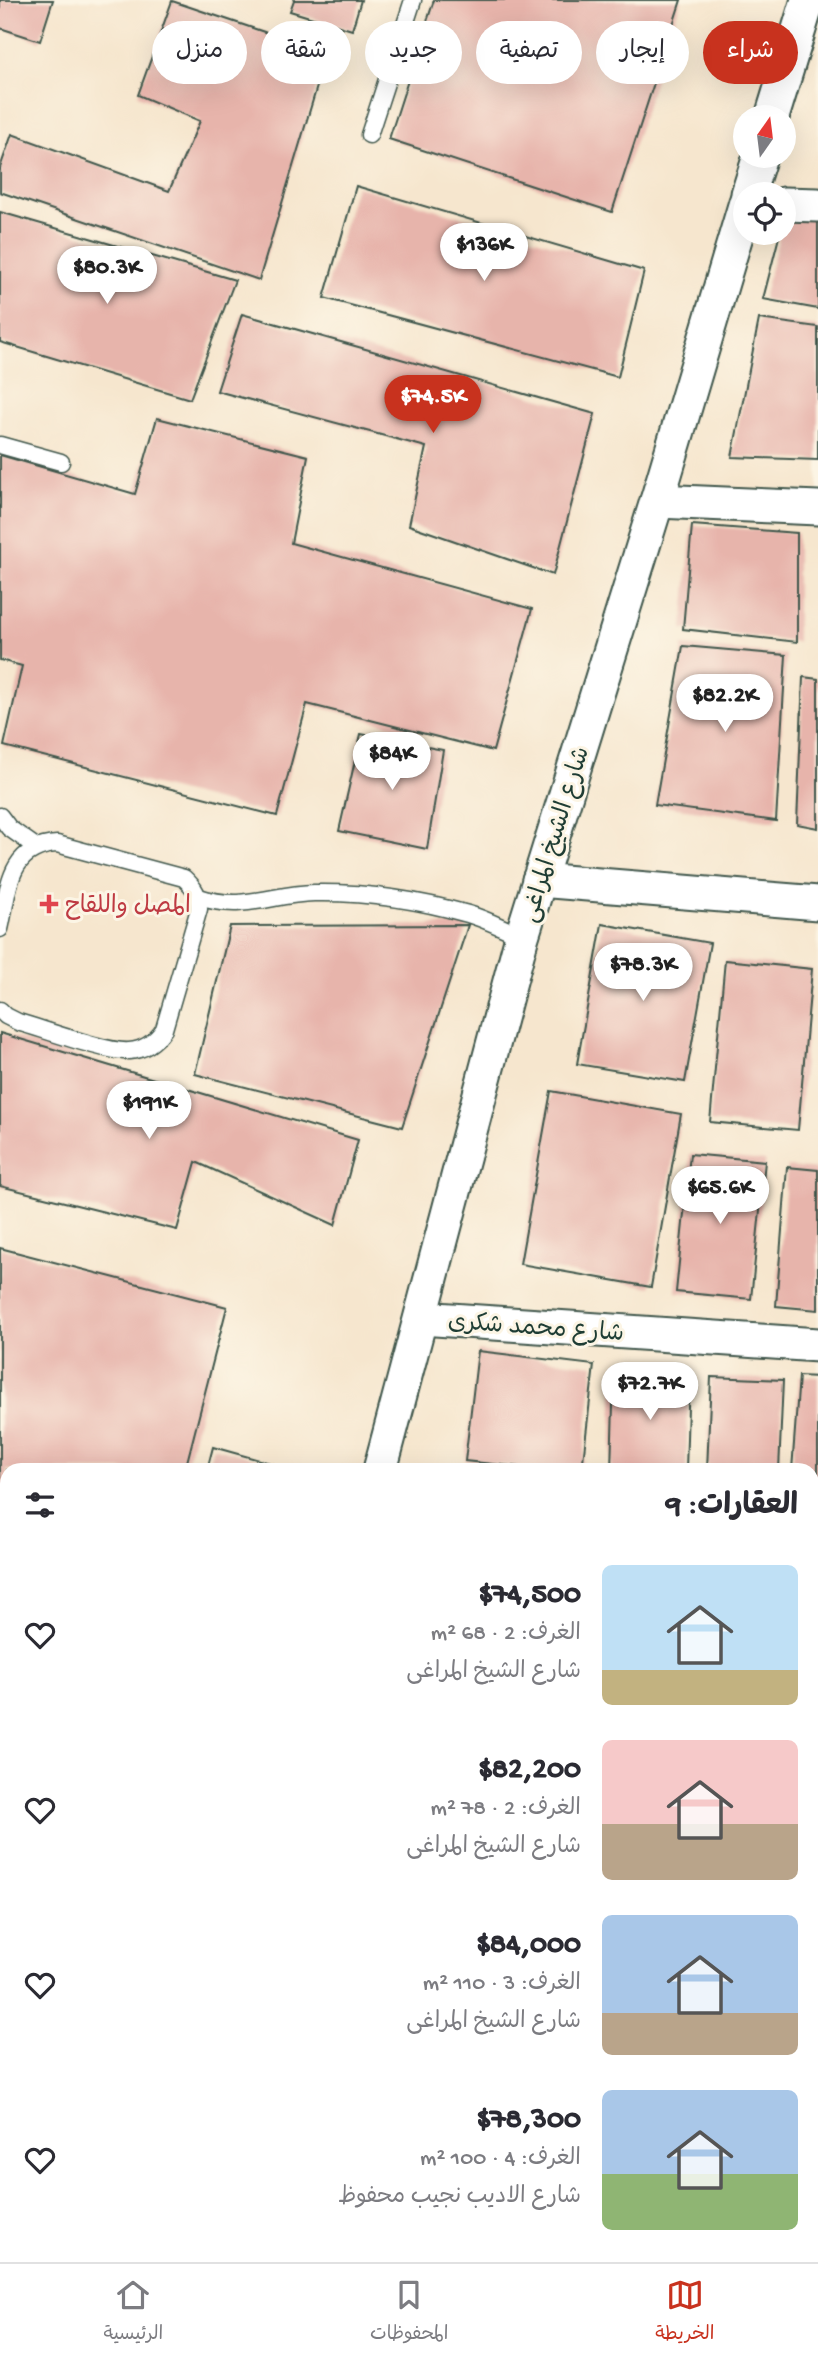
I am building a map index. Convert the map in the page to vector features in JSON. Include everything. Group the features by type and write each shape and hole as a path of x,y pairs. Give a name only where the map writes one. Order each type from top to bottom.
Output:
{"street":[{"path":"776,105 808,0"},
{"path":"796,204 818,205"},
{"name":"شارع الشيخ المراغى","path":"382,1463 522,936 733,245"},
{"path":"657,501 818,508"},
{"path":"539,880 818,903"},
{"name":"شارع محمد شكرى","path":"421,1318 818,1345"}],"lane":[{"path":"369,135 413,0"},
{"path":"0,445 61,462"},
{"path":"0,816 9,828 36,848"},
{"path":"0,929 2,909 13,871 26,853 57,844 184,878 194,887 199,897 199,909 164,1028 151,1044 130,1051 118,1051 18,1022 0,1010"},
{"path":"199,897 234,905 269,897 313,893 400,899 470,915 522,936"}],"building":[{"path":"0,0 53,0 40,41 0,28"},
{"path":"294,0 361,0 352,30 351,21 323,21 290,11"},
{"path":"434,0 681,0 674,21 596,21 596,84 654,84 612,212 389,139 407,84 462,84 462,21 427,21"},
{"path":"172,1 232,21 165,21"},
{"path":"247,26 261,31 261,84 318,84 259,280 0,192 0,168 12,134 169,191 200,121 138,95 152,56 152,84 247,84"},
{"path":"356,186 644,271 618,377 324,298"},
{"path":"0,212 235,280 190,399 0,342"},
{"path":"818,213 818,309 763,299 777,245 796,245 796,214"},
{"path":"242,314 595,414 553,575 409,525 426,447 217,391"},
{"path":"759,319 818,327 818,460 732,457"},
{"path":"157,418 308,456 291,543 532,609 493,751 307,704 277,816 4,746 22,666 0,660 0,455 135,494"},
{"path":"692,525 797,533 797,642 683,629"},
{"path":"683,646 786,655 776,821 655,805"},
{"path":"803,677 818,679 818,828 797,824"},
{"path":"361,734 443,750 427,849 339,831"},
{"path":"602,924 710,943 685,1082 577,1064"},
{"path":"468,925 402,1127 195,1074 230,926"},
{"path":"725,960 812,969 798,1130 710,1122"},
{"path":"0,1033 358,1140 335,1225 196,1162 177,1230 0,1186"},
{"path":"551,1091 681,1114 651,1287 520,1264"},
{"path":"690,1154 765,1161 751,1299 676,1292"},
{"path":"787,1167 818,1170 818,1310 776,1306"},
{"path":"0,1248 227,1307 187,1463 0,1463"},
{"path":"478,1351 594,1365 583,1463 465,1461"},
{"path":"614,1372 689,1375 686,1463 611,1463"},
{"path":"799,1376 818,1377 818,1463 793,1463"},
{"path":"711,1377 783,1380 779,1463 707,1463"},
{"path":"213,1447 270,1463 209,1463"}],"place":[{"name":"المصل واللقاح","path":"49,904"}]}
